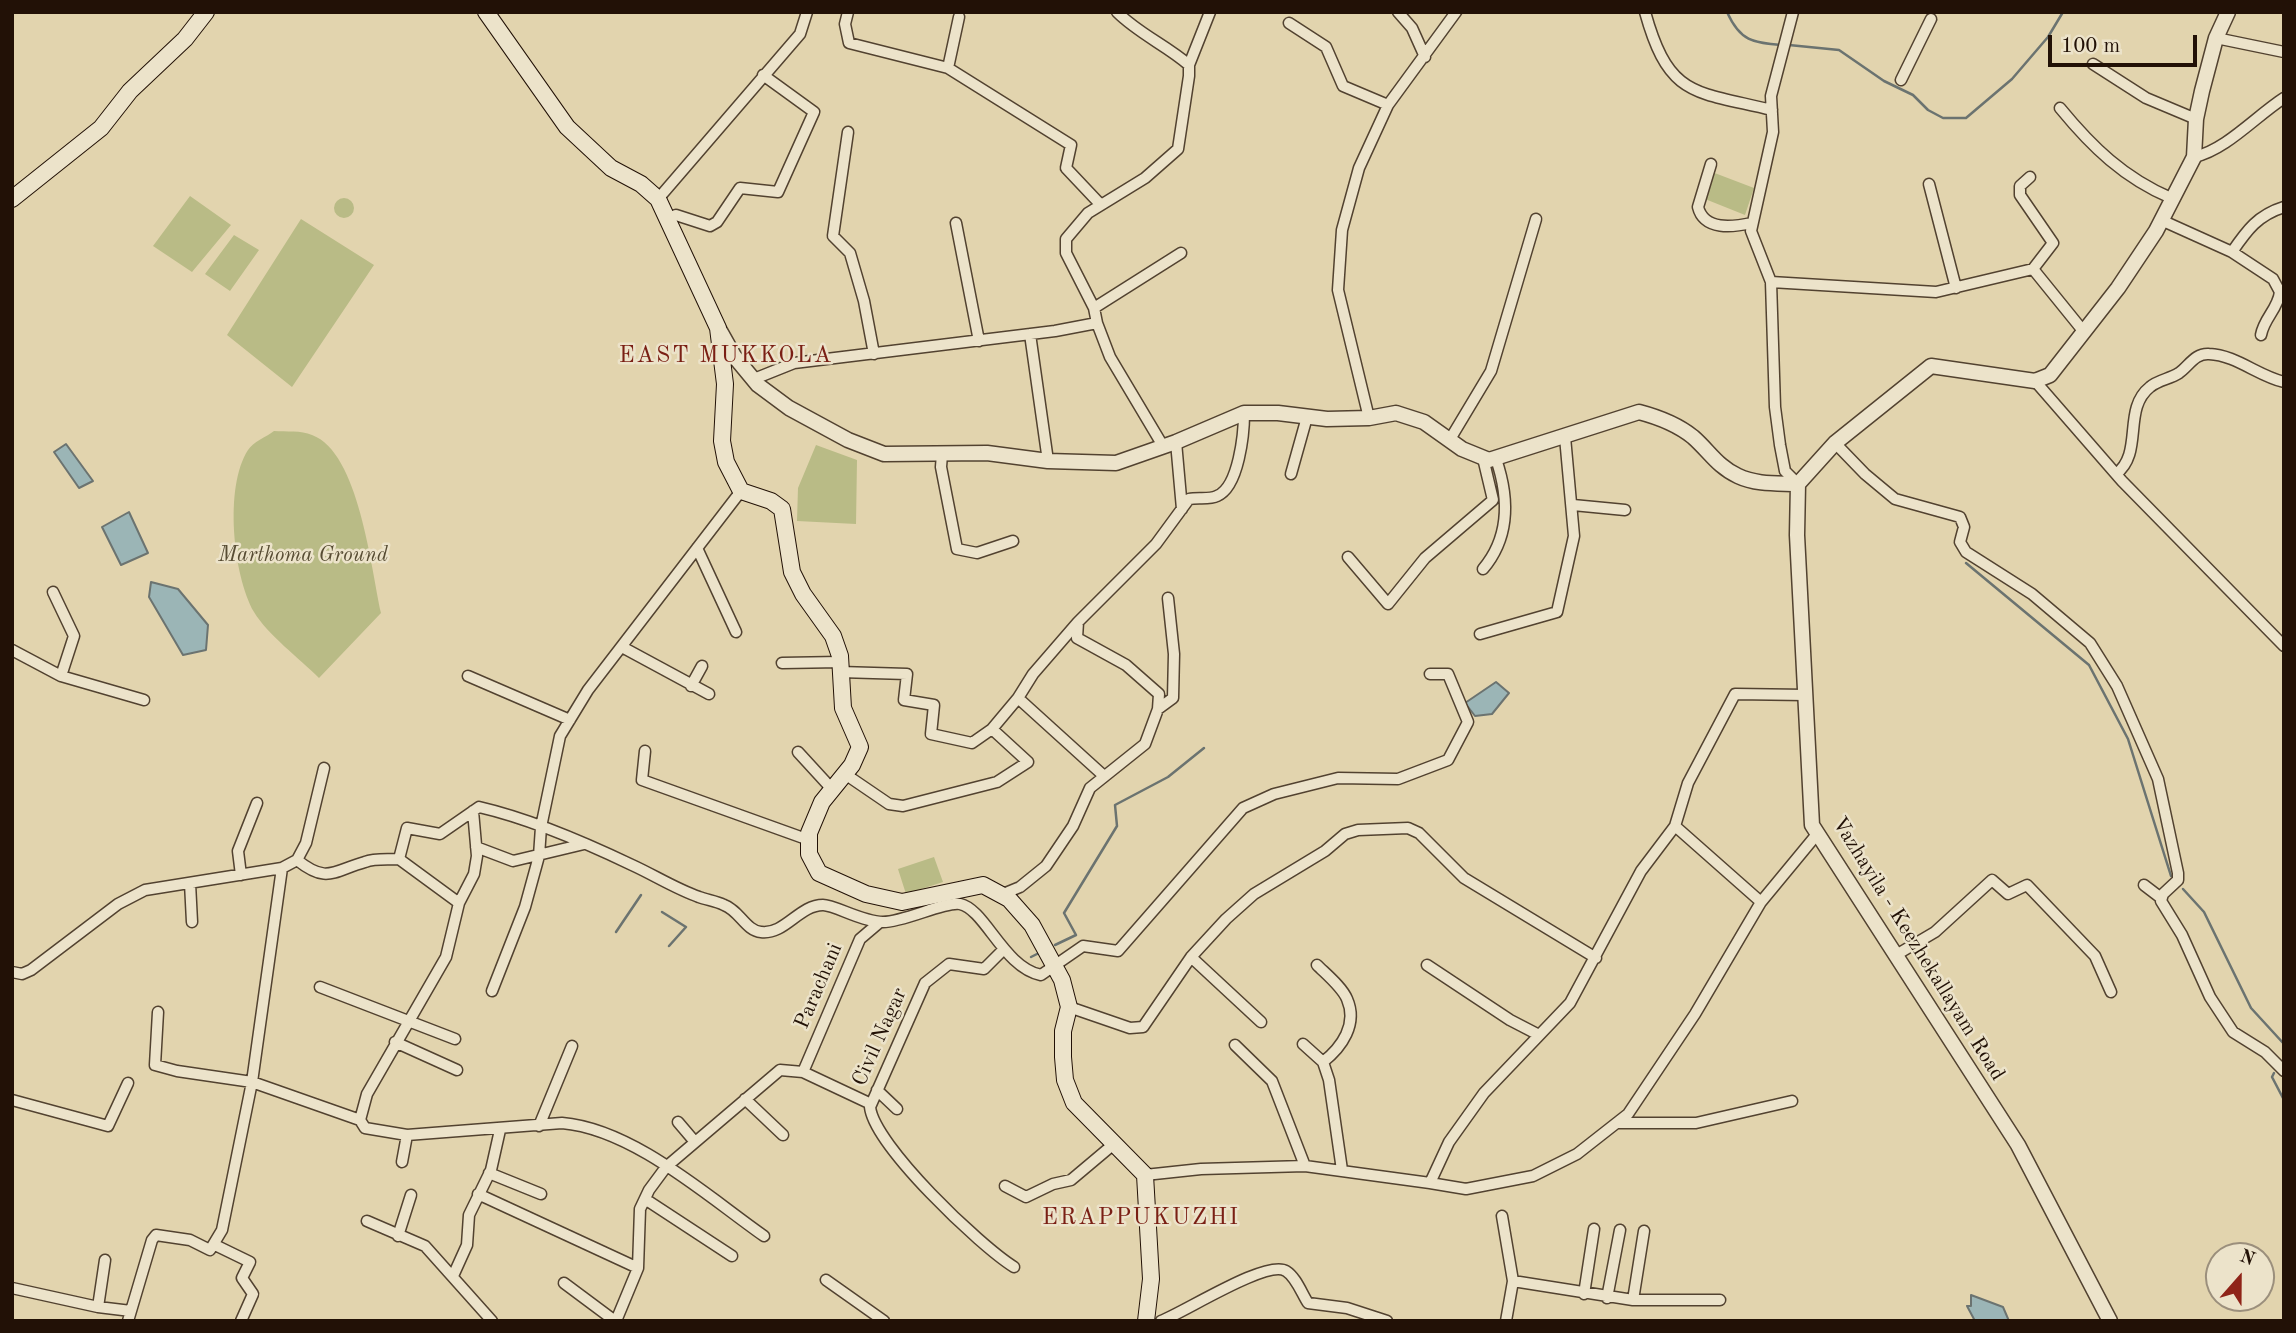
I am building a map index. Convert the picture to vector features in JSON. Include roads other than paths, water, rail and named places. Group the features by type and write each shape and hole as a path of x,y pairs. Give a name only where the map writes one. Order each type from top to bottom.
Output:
{"main road":[{"path":"12,199 101,128 130,91 185,39 206,12"},
{"path":"486,12 567,127 611,168 641,184 658,199 718,328 725,384 722,441 726,462 741,491 771,501 782,509 792,572 834,636 840,667 843,708 860,747 858,755 831,788 816,814 809,840 809,854 819,873 866,894 902,902 983,886 1003,894 1032,925 1056,965 1069,1007 1063,1031 1065,1080 1074,1103 1145,1175 1151,1279 1146,1321"}],"street":[{"path":"658,199 800,34 807,12"},
{"path":"848,12 845,24 849,43 948,68 1071,145 1066,168 1100,204"},
{"path":"1117,12 1189,65"},
{"path":"1182,510 1169,444 1110,357 1094,308 1066,253 1066,239 1073,226 1100,204 1145,178 1178,149 1189,65 1210,12"},
{"path":"1398,12 1412,28 1425,57"},
{"path":"1369,418 1359,386 1352,342 1338,290 1342,230 1359,168 1388,105 1456,12"},
{"path":"1645,12 1655,48 1676,80 1692,91 1772,110"},
{"path":"1793,12 1771,96 1773,132 1751,231 1771,282 1775,407 1785,471 1798,484"},
{"path":"1798,484 1835,443 1931,366 2035,381 2050,375 2118,288 2161,220 2194,157 2196,119 2216,38 2228,12"},
{"path":"948,68 959,17"},
{"path":"1901,80 1931,19"},
{"path":"1289,23 1326,47 1343,86 1388,105"},
{"path":"2216,38 2284,52"},
{"path":"2093,64 2146,98 2196,119"},
{"path":"666,219 676,215 710,226 717,222 740,188 778,192 814,112 763,75"},
{"path":"2194,157 2214,152 2233,134 2284,97"},
{"path":"2060,108 2081,134 2138,184 2171,198"},
{"path":"848,132 833,236 850,253 874,354"},
{"path":"1711,164 1698,207 1704,219 1721,226 1752,223"},
{"path":"1771,282 1795,281 1899,290 1956,288 2033,270 2053,243 2020,195 2020,186 2030,177"},
{"path":"1929,184 1956,288"},
{"path":"2232,251 2250,225 2269,212 2284,207"},
{"path":"1449,441 1491,371 1536,219"},
{"path":"2161,220 2232,251 2273,279 2280,292 2277,308 2262,327 2261,335"},
{"path":"956,223 979,341"},
{"path":"1094,308 1181,253"},
{"path":"2033,270 2084,332"},
{"path":"754,379 794,363 979,341 1097,323"},
{"path":"718,328 734,356 754,379 789,408 848,440 884,454 986,453 1048,461 1116,463 1244,413 1369,418 1384,413 1406,415 1424,422 1449,441 1490,459 1506,489 1508,506 1490,561 1483,569"},
{"path":"1030,334 1048,461"},
{"path":"2116,474 2127,461 2135,408 2140,398 2149,387 2179,373 2195,358 2204,354 2227,357 2268,379 2284,382"},
{"path":"2035,381 2116,474 2284,646"},
{"path":"1490,459 1639,412 1662,418 1693,438 1719,465 1739,477 1755,482 1798,484"},
{"path":"782,663 907,674 904,700 934,705 931,734 972,743 992,729 1018,698 1033,674 1078,622 1131,571 1189,499 1216,497 1225,490 1244,443 1244,413"},
{"path":"1291,474 1307,416"},
{"path":"1480,634 1557,612 1574,536 1565,437"},
{"path":"1835,443 1865,474 1895,499 1961,517 1964,527 1960,542 1966,552 2032,594 2090,643 2122,696 2158,779 2178,873 2174,886 2161,898"},
{"path":"942,454 943,480 957,549 977,552 1013,541"},
{"path":"1348,556 1388,604 1425,558 1493,500 1490,459"},
{"name":"Vazhayila - Keezhekallayam Road","path":"1798,484 1797,535 1812,825 2018,1145 2110,1321"},
{"path":"492,991 526,906 539,856 541,827 560,736 588,690 741,491"},
{"path":"1573,505 1625,510"},
{"path":"697,548 736,632"},
{"path":"53,592 75,640 61,676"},
{"path":"1158,709 1173,698 1174,654 1168,598"},
{"path":"1003,894 1020,887 1046,866 1073,826 1090,788 1145,744 1158,709 1159,694 1126,665 1077,638 1078,622"},
{"path":"622,647 709,694"},
{"path":"12,650 61,676 144,700"},
{"path":"691,686 702,666"},
{"path":"399,859 407,828 440,834 472,811 484,808 584,844 699,897 736,910 751,929 758,932 770,933 805,911 823,905 860,919 897,922 951,904 961,904 975,912 1003,950 1033,973 1041,975 1083,946 1118,951 1243,808 1274,794 1338,778 1398,779 1448,760 1468,722 1448,674 1430,674"},
{"path":"468,676 569,720"},
{"path":"1430,1183 1449,1142 1484,1093 1570,1003 1641,871 1675,826 1688,783 1735,694 1806,695"},
{"path":"1018,698 1104,776"},
{"path":"845,774 888,804 903,806 997,782 1028,762 992,729"},
{"path":"645,751 642,780 809,840"},
{"path":"798,752 831,788"},
{"path":"12,972 22,974 31,970 118,904 145,890 282,868 297,860 306,843 324,768"},
{"path":"241,875 238,851 257,803"},
{"path":"360,1120 368,1094 407,1020 446,957 459,903 474,874 476,846 472,811"},
{"path":"1675,826 1761,902"},
{"path":"1069,1007 1130,1028 1141,1028 1191,957 1254,894 1325,851 1345,834 1358,830 1408,828 1419,832 1464,878 1596,958"},
{"path":"1145,1175 1201,1169 1305,1166 1466,1189 1533,1176 1577,1154 1628,1114 1695,1014 1761,902 1818,833"},
{"path":"476,846 513,861 584,844"},
{"path":"297,860 316,874 325,875 362,862 399,859 459,903"},
{"path":"12,1288 129,1316 152,1240 156,1235 190,1241 210,1250 215,1245 222,1230 252,1082 282,868"},
{"path":"1896,955 1935,932 1992,880 2008,894 2027,885 2095,956 2111,992"},
{"path":"190,883 192,922"},
{"path":"2144,885 2161,898 2210,997 2233,1032 2264,1052 2284,1071"},
{"name":"Parachani","path":"803,1072 860,939 880,922"},
{"name":"Civil Nagar","path":"1003,950 984,969 949,964 925,984 895,1057 871,1104 871,1119 894,1151 982,1245 1014,1267"},
{"path":"1191,957 1261,1022"},
{"path":"1317,965 1347,999 1350,1031 1335,1052 1323,1062"},
{"path":"1427,965 1510,1020 1539,1035"},
{"path":"320,987 455,1039"},
{"path":"158,1012 156,1065 177,1071 252,1082 360,1120 365,1128 407,1135 582,1125 631,1145 764,1236"},
{"path":"396,1042 457,1070"},
{"path":"1303,1044 1323,1062 1329,1080 1342,1170"},
{"path":"1235,1045 1272,1081 1305,1166"},
{"path":"539,1126 572,1046"},
{"path":"564,1283 615,1321 638,1268 640,1209 666,1167 780,1070 803,1072 871,1104"},
{"path":"12,1100 108,1126 128,1083"},
{"path":"877,1090 897,1109"},
{"path":"745,1100 783,1135"},
{"path":"1618,1122 1696,1123 1792,1101"},
{"path":"678,1122 695,1142"},
{"path":"453,1276 467,1245 469,1215 489,1173 500,1130"},
{"path":"402,1162 407,1135"},
{"path":"1005,1186 1026,1197 1034,1195 1053,1184 1071,1180 1115,1143"},
{"path":"489,1173 541,1194"},
{"path":"478,1194 638,1268"},
{"path":"398,1236 411,1195"},
{"path":"645,1199 732,1256"},
{"path":"1502,1216 1513,1281 1506,1321"},
{"path":"367,1220 425,1246 492,1321"},
{"path":"1584,1294 1594,1229"},
{"path":"1607,1298 1620,1230"},
{"path":"1633,1300 1644,1231"},
{"path":"215,1245 250,1262 242,1278 253,1294 241,1321"},
{"path":"98,1307 105,1260"},
{"path":"1161,1321 1260,1272 1283,1269 1290,1273 1308,1303 1347,1308 1387,1321"},
{"path":"826,1280 884,1321"},
{"path":"1513,1281 1607,1298 1720,1300"}],"water":[{"path":"66,444 93,481 79,488 54,452"},
{"path":"129,512 148,553 121,565 102,527"},
{"path":"151,582 178,589 208,625 206,650 183,655 149,597"},
{"path":"1496,682 1509,693 1492,714 1475,716 1465,703"},
{"path":"1971,1295 2003,1307 2009,1321 1975,1321 1967,1306 1971,1306"}],"waterway":[{"path":"1727,12 1742,35 1755,41 1782,45"},
{"path":"1789,45 1839,50 1884,81 1913,95 1928,110 1943,118 1966,118 2012,79 2048,37 2063,12"},
{"path":"1966,563 2089,665 2128,739 2171,876"},
{"path":"1055,945 1076,935 1064,913 1117,826 1115,805 1168,777 1204,748"},
{"path":"2183,889 2204,912 2251,1008 2284,1044"},
{"path":"616,932 641,895"},
{"path":"662,912 686,927 669,946"},
{"path":"1031,957 1039,953"},
{"path":"2274,1073 2272,1077 2284,1100"}],"district":[{"name":"EAST MUKKOLA","path":"726,356"},
{"name":"ERAPPUKUZHI","path":"1141,1218"}],"park label":[{"name":"Marthoma Ground","path":"303,555"}]}
